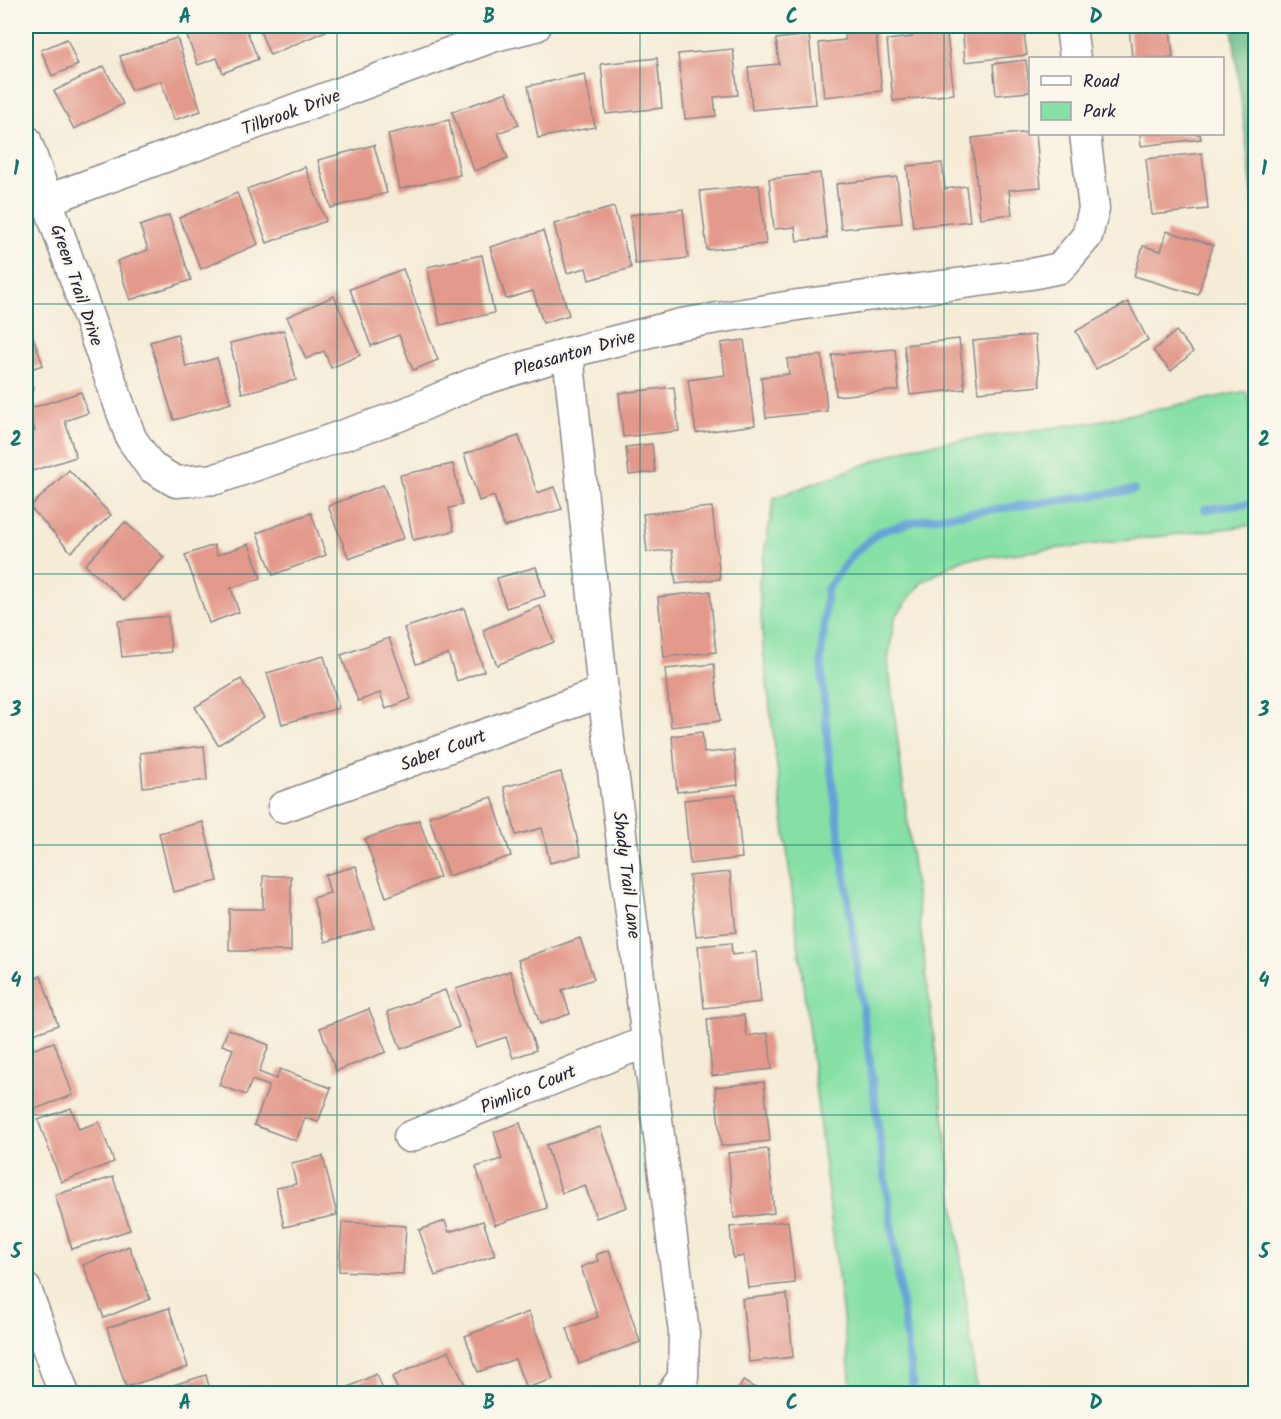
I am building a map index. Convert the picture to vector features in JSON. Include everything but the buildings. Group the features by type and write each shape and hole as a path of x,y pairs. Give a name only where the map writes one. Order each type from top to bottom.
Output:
{"street":[{"name":"Tilbrook Drive","path":"47,200 495,36 536,26"},
{"path":"1071,26 1075,57"},
{"name":"Pleasanton Drive","path":"104,363 131,438 152,467 176,482 216,479 399,416 476,382 568,352 681,324 798,304 1031,274 1060,268 1087,236 1094,209 1085,135"},
{"name":"Green Trail Drive","path":"26,140 104,363"},
{"name":"Shady Trail Lane","path":"568,352 603,692 684,1333 683,1378 671,1394"},
{"name":"Saber Court","path":"283,807 603,692"},
{"name":"Pimlico Court","path":"409,1137 648,1041"},
{"path":"26,1290 63,1394"}],"green space":[{"path":"1232,26 1255,26 1255,216"},
{"path":"1246,391 1255,422 1255,525 961,560 922,582 895,617 888,661 977,1393 852,1393 764,658 759,583 774,498 912,447 1093,422"}],"waterway":[{"path":"914,1394 828,748 821,661 827,589 852,555 879,532 924,519 1134,490"},
{"path":"1205,509 1256,503"}]}
